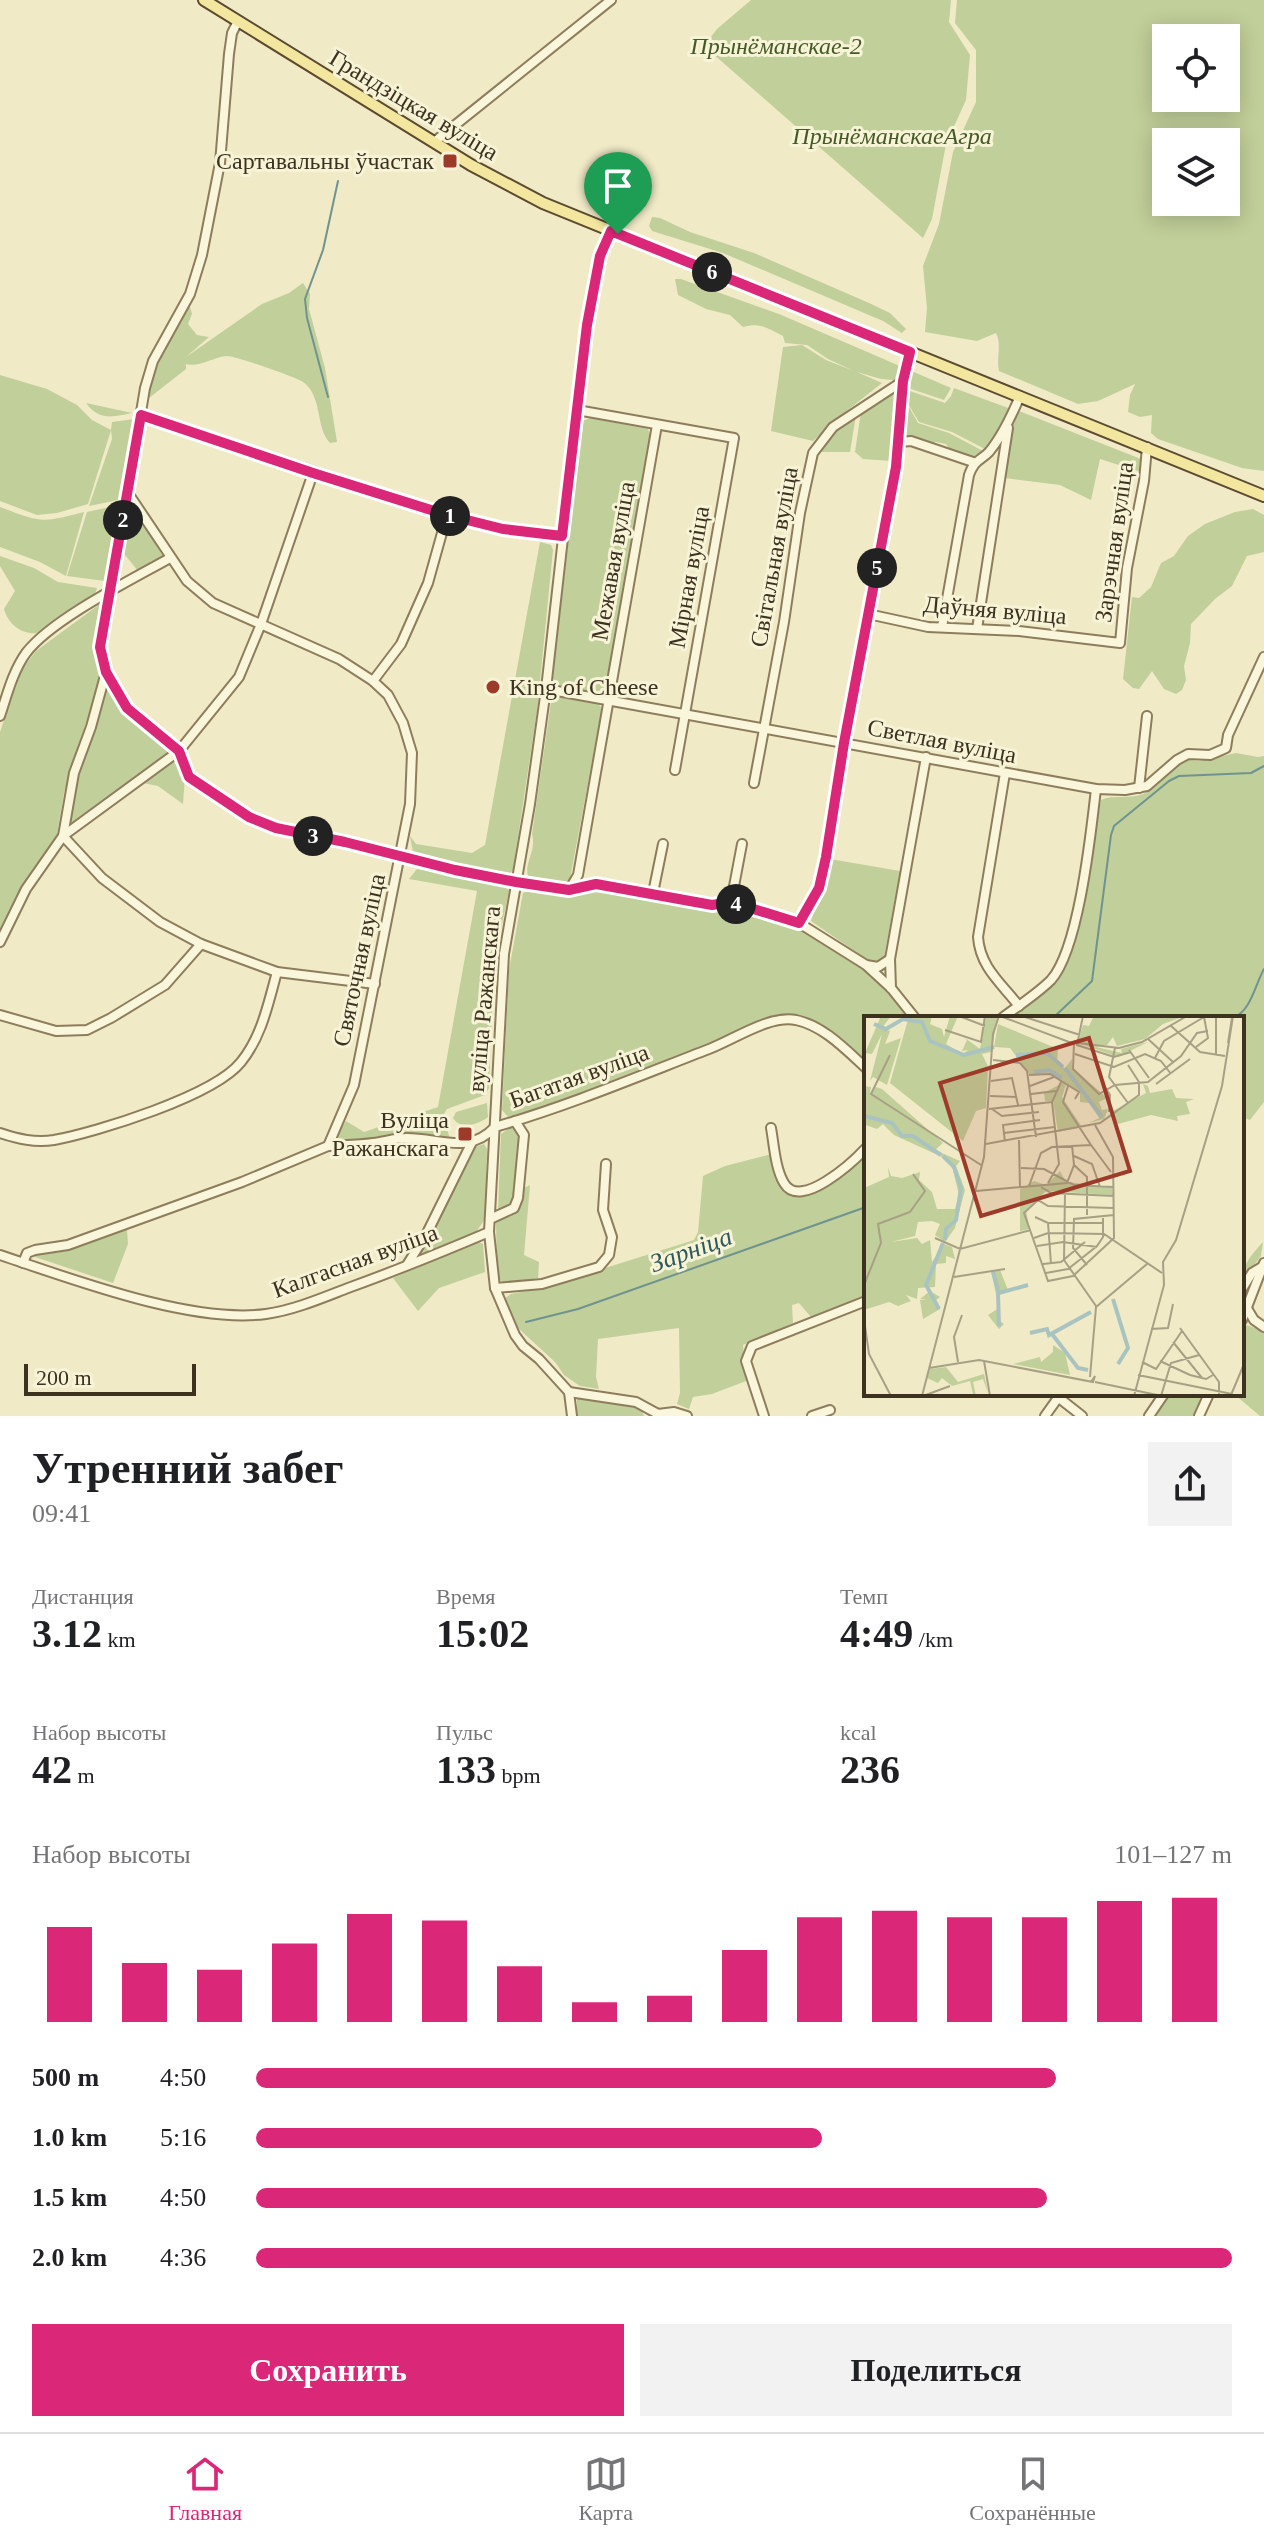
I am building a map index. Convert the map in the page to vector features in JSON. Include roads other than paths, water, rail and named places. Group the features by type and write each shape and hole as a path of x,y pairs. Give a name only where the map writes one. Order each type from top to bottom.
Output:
{"main road":[{"name":"Грандзіцкая вуліца","path":"204,0 471,165 543,203 1264,496"}],"street":[{"path":"434,142 611,0"},
{"path":"238,21 232,33 220,163 202,255 190,294 153,361 100,647 106,672 127,708 179,751 189,777 249,817 276,828 516,882 569,890 596,884 712,905 731,902 799,923 866,965 891,988 913,1016"},
{"name":"вуліца Ражанскага","path":"569,1392 523,1346 495,1288 489,1232 501,982 546,689 594,283 600,256 611,231"},
{"path":"799,923 819,888 900,442 903,381 910,352"},
{"name":"Світальная вуліца","path":"754,783 813,453 833,427 903,381"},
{"path":"942,627 973,462 987,454 1009,423 1020,396"},
{"path":"577,410 657,425"},
{"path":"141,415 447,515 503,529 562,536"},
{"path":"977,629 1009,423"},
{"name":"Мірная вуліца","path":"657,425 734,438 675,770"},
{"name":"Межавая вуліца","path":"569,890 578,875 657,425"},
{"path":"900,442 911,441 973,462"},
{"name":"Зарэчная вуліца","path":"1120,643 1127,568 1144,481 1147,447"},
{"path":"0,942 26,889 63,836 179,751 239,677 261,624 313,473"},
{"name":"Святочная вуліца","path":"127,492 187,581 213,603 339,659 373,681 388,695 403,723 412,753 410,804 401,856 354,1085 328,1146"},
{"path":"373,681 401,644 423,595 447,515"},
{"path":"0,716 15,674 37,640 170,558"},
{"name":"Даўняя вуліца","path":"868,614 942,627 1069,636 1120,643"},
{"path":"1139,788 1157,780 1177,760 1188,754 1210,755 1226,748 1228,735 1264,657"},
{"path":"63,836 74,773 106,672"},
{"name":"Светлая вуліца","path":"546,689 1096,789 1139,788"},
{"path":"1139,788 1147,716"},
{"path":"891,988 890,959 926,757"},
{"path":"1005,773 978,937 984,963 1019,1006"},
{"path":"1005,1016 1052,979 1062,960 1080,897 1096,789"},
{"path":"63,836 102,878 160,922 201,944 277,972 375,984"},
{"path":"653,893 663,844"},
{"path":"731,902 742,844"},
{"path":"0,1015 56,1031 87,1030 165,985 201,944"},
{"path":"866,965 878,967 890,959"},
{"path":"0,1133 24,1141 53,1140 162,1107 214,1083 239,1065 259,1035 277,972"},
{"name":"Багатая вуліца","path":"472,1142 485,1138 495,1127 722,1044 775,1020 810,1024 864,1066"},
{"path":"490,1219 514,1208 518,1198 524,1135 515,1121"},
{"path":"771,1128 780,1175 786,1187 792,1190 801,1192 835,1176 864,1150"},
{"path":"23,1263 27,1253 68,1245 242,1182 328,1146 400,1138 445,1144 472,1142"},
{"path":"406,1267 427,1233 472,1142"},
{"path":"495,1288 542,1284 599,1267 609,1255 612,1237 603,1210 606,1164"},
{"name":"Калгасная вуліца","path":"0,1255 165,1306 240,1315 279,1311 406,1267 489,1232"},
{"path":"1244,1286 1252,1273 1263,1265"},
{"path":"1244,1316 1263,1265"},
{"path":"764,1416 746,1361 752,1346 864,1302"},
{"path":"1244,1304 1254,1320 1264,1327"},
{"path":"572,1416 569,1392 636,1402 658,1414 674,1412 687,1416"},
{"path":"1045,1416 1057,1396"},
{"path":"1059,1396 1082,1416"},
{"path":"1149,1416 1163,1396"},
{"path":"1199,1416 1208,1396"},
{"path":"812,1416 830,1410"}],"waterway":[{"path":"328,397 305,299 323,250 338,181"},
{"path":"1055,1016 1092,981 1114,826 1179,776 1251,773 1264,766"},
{"name":"Зарніца","path":"1237,1016 1248,1004 1264,969"},
{"name":"Зарніца","path":"526,1322 578,1309 864,1208"}],"place":[{"name":"Сартавальны ўчастак","path":"450,161"},
{"name":"King of Cheese","path":"493,687"},
{"name":"Вуліца Ражанскага","path":"465,1134"}],"park label":[{"name":"Прынёманскае-2","path":"776,46"},
{"name":"ПрынёманскаеАгра","path":"892,136"}]}
